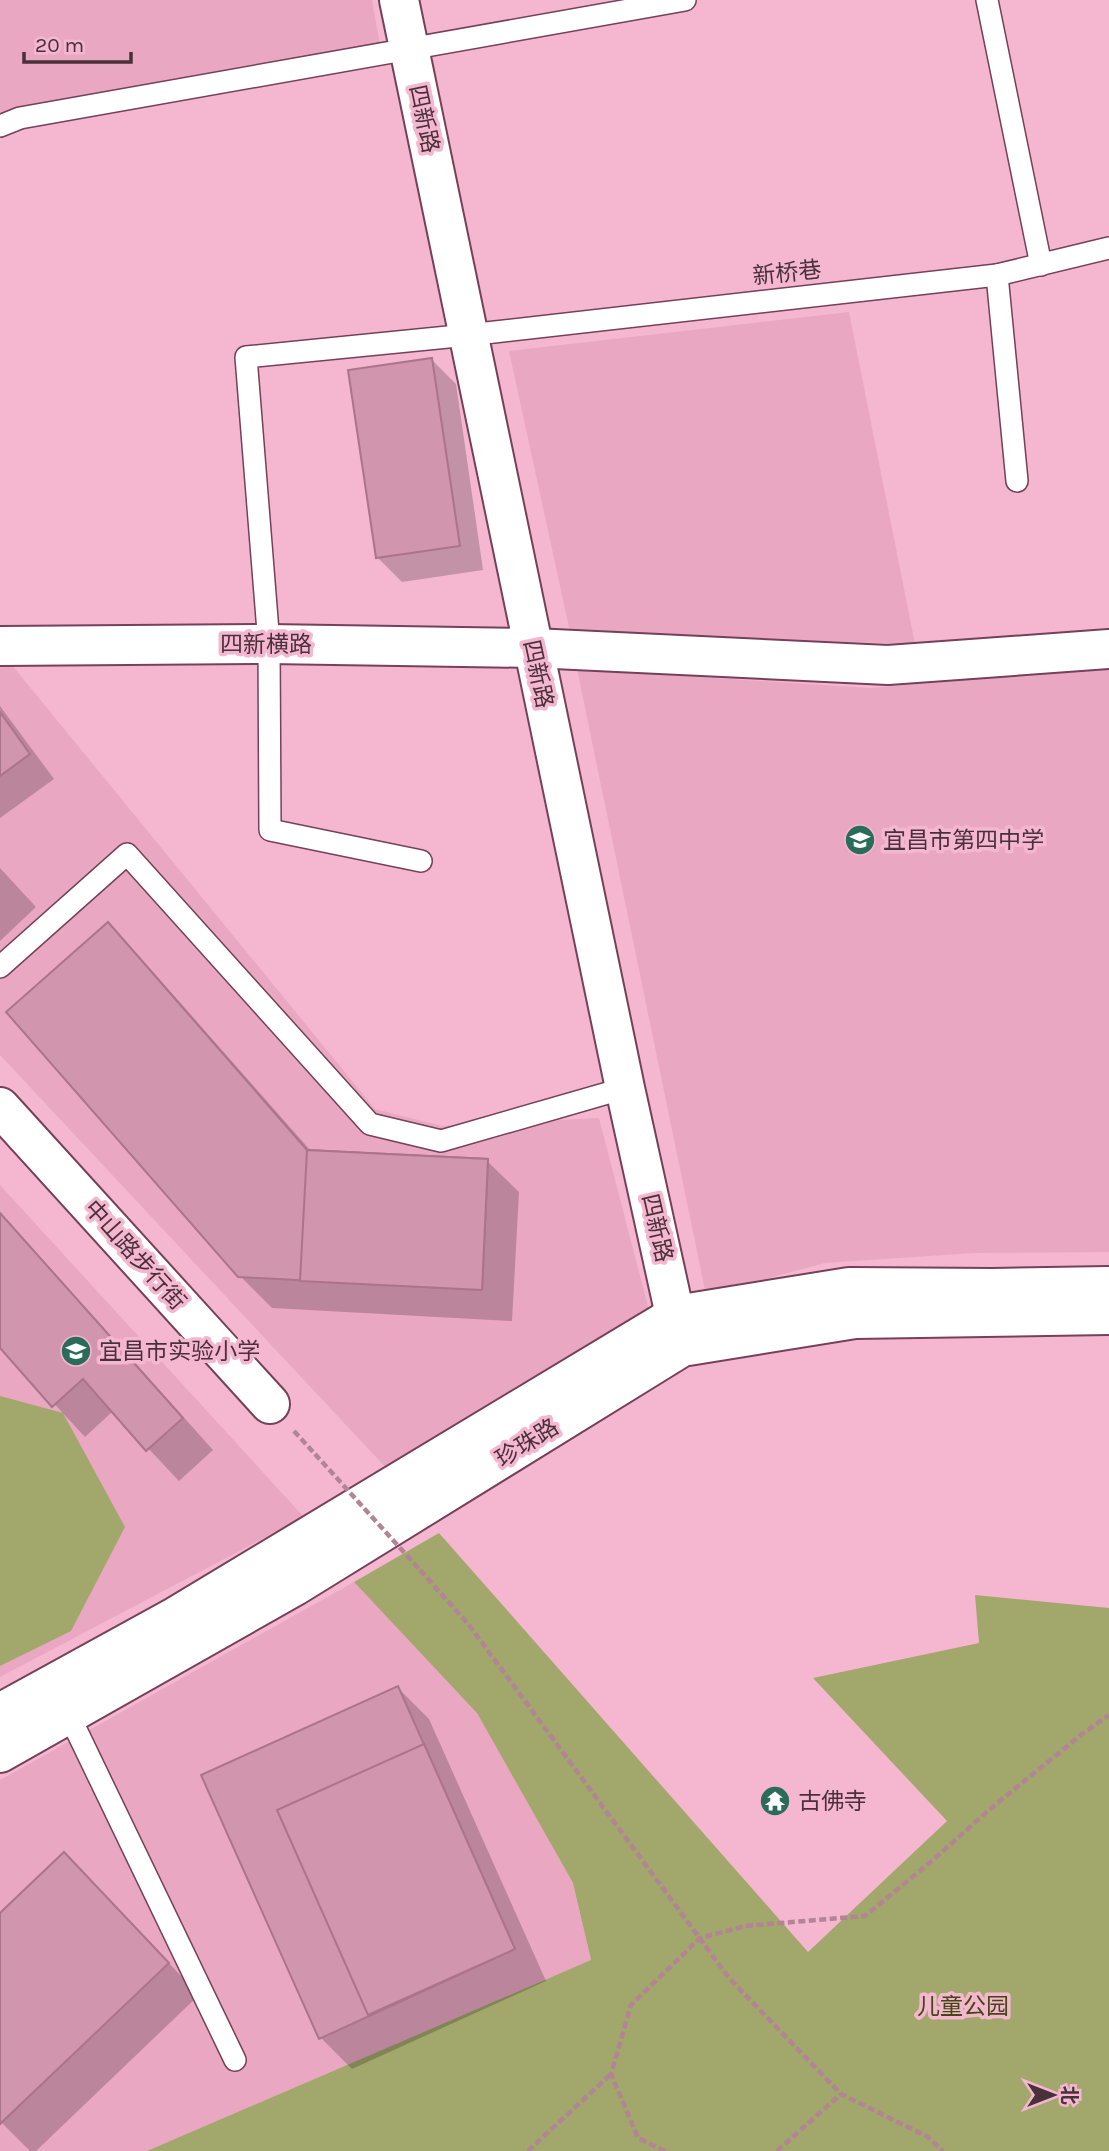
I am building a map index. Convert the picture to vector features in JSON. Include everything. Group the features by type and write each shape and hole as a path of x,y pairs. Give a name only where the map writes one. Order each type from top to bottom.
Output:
{"street":[{"name":"四新路","path":"399,0 625,1088 680,1331"},
{"name":"四新横路","path":"0,646 269,644 533,648 888,665 1109,649"},
{"name":"中山路步行街","path":"0,1107 270,1404"},
{"name":"珍珠路","path":"0,1713 680,1331 849,1287 1109,1286"},
{"name":"珍珠路","path":"0,1753 295,1586 680,1331 855,1319 1109,1315"}],"lane":[{"path":"0,126 20,118 685,0"},
{"path":"987,0 1041,265"},
{"name":"新桥巷","path":"269,644 246,357 468,335 997,275 1109,248"},
{"path":"997,275 1017,481"},
{"path":"269,644 270,830 421,861"},
{"path":"0,967 127,854 370,1124 440,1141 625,1088"},
{"path":"69,1714 235,2060"}],"path":[{"path":"315,1454 469,1625 729,1978 841,2094 928,2137 943,2151"},
{"path":"528,2151 611,2074 631,2005 700,1938 746,1926 865,1916 1000,1801 1109,1715"},
{"path":"611,2074 638,2138 665,2151"},
{"path":"776,2151 841,2094"}],"shaded area":[{"path":"0,0 372,0 380,45 0,113"},
{"path":"849,312 915,644 570,632 509,351"},
{"path":"0,659 7,659 375,1109 442,1126 599,1118 650,1314 389,1471 0,1055"},
{"name":"宜昌市第四中学","path":"1109,668 1109,1252 974,1253 825,1263 706,1295 577,669 870,688"},
{"name":"宜昌市实验小学","path":"0,1185 304,1517 0,1677"},
{"path":"354,1582 477,1712 573,1883 591,1960 147,2151 0,2151 0,1780"}],"green space":[{"path":"0,1396 63,1413 125,1527 71,1631 0,1666"},
{"name":"儿童公园","path":"439,1533 808,1952 947,1821 813,1678 979,1643 975,1595 1109,1608 1109,2151 147,2151 591,1960 573,1883 477,1713 354,1582"}],"building":[{"path":"432,358 460,546 376,558 348,370"},
{"path":"0,712 30,754 0,776"},
{"path":"108,922 307,1150 488,1159 482,1290 238,1277 6,1012"},
{"path":"307,1150 488,1159 482,1290 300,1281"},
{"path":"0,1213 183,1418 146,1451 83,1379 52,1407 0,1348"},
{"path":"398,1686 515,1949 319,2039 201,1775"},
{"path":"424,1744 515,1949 368,2015 277,1810"},
{"path":"64,1852 169,1963 0,2124 0,1913"}],"place":[{"name":"宜昌市第四中学","path":"860,840"},
{"name":"宜昌市实验小学","path":"76,1351"},
{"name":"古佛寺","path":"775,1801"}]}
